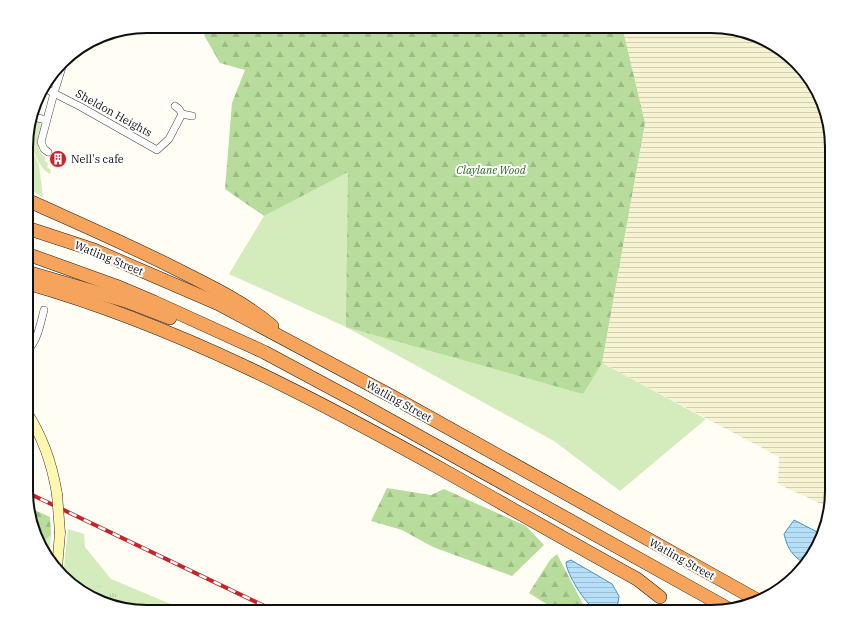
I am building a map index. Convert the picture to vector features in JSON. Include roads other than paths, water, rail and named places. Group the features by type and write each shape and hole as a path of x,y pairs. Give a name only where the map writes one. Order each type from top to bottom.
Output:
{"highway":[{"path":"33,203 138,250 245,305 294,344"},
{"name":"Watling Street","path":"33,230 94,250 199,295 392,397 752,597"},
{"name":"Watling Street","path":"33,256 116,286 264,352 720,604"},
{"path":"33,274 126,302 264,352"},
{"path":"33,285 121,313 193,342 241,364 355,421 393,442 637,579 660,597"}],"street":[{"path":"48,152 44,149 41,142 60,74"},
{"path":"48,90 54,92"},
{"name":"Sheldon Heights","path":"54,92 158,150 169,139 182,114"},
{"path":"175,106 182,114 192,116"},
{"path":"38,118 46,120"},
{"path":"33,343 38,335 44,310"},
{"path":"33,423 43,442 53,474 57,494 60,533 58,561"}],"water":[{"path":"794,520 817,532 810,548 800,561 791,552 784,534"},
{"path":"571,560 612,584 619,596 616,605 590,605 577,588 569,573 566,562"}],"railway":[{"path":"33,495 262,605"}],"place":[{"name":"Nell's cafe","path":"58,159"}],"park label":[{"name":"Claylane Wood","path":"491,170"}]}
